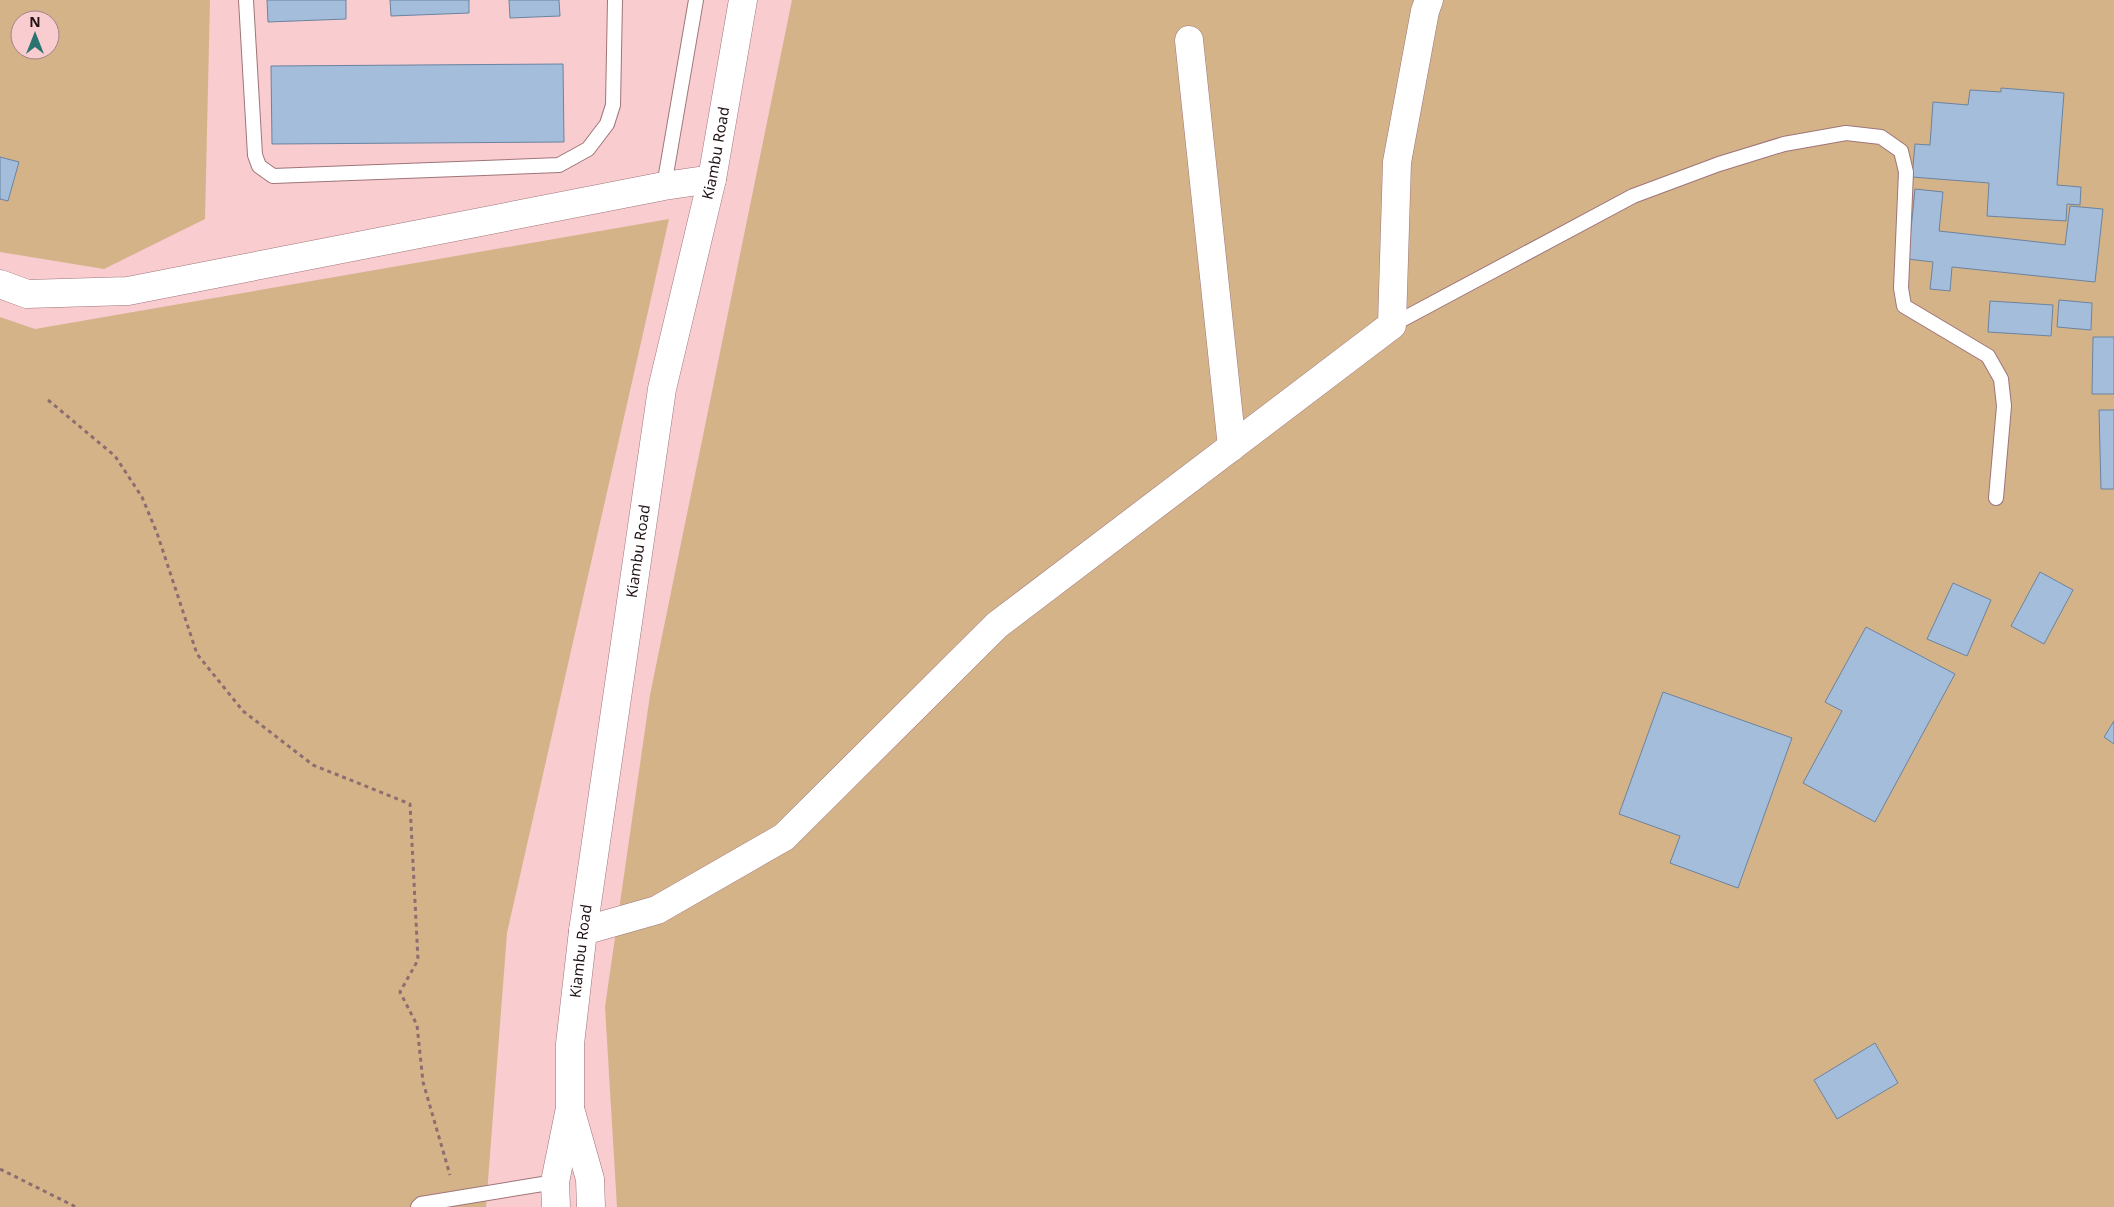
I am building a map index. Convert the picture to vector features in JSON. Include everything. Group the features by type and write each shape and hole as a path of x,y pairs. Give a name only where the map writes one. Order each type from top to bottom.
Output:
{"main road":[{"name":"Kiambu Road","path":"556,1195 570,1108 570,1044 583,931 662,389 712,179 743,0"},
{"path":"583,931 657,910 784,837 997,625 1392,326 1397,162 1425,11 1429,0"},
{"path":"1189,40 1232,447"},
{"path":"0,284 26,294 128,291 664,186 712,179"},
{"name":"Kiambu Road","path":"570,1108 590,1179 591,1207"}],"lane":[{"path":"246,0 255,155 259,166 273,176 291,176 559,164 581,153 588,149 606,124 613,105 615,0"},
{"path":"664,186 696,0"},
{"path":"1392,326 1633,196 1719,164 1784,144 1846,133 1881,137 1900,151 1906,172 1900,288 1904,306 1988,356 2001,379 2004,406 1996,498"},
{"path":"418,1207 421,1204 458,1200 556,1195"}],"path":[{"path":"48,400 115,456 142,497 157,533 197,654 243,711 313,765 410,804 418,960 400,992 416,1026 423,1082 434,1127 458,1200"},
{"path":"0,1170 76,1207"}],"shaded area":[{"path":"0,0 210,0 205,219 104,269 0,252"},
{"path":"792,0 2114,0 2114,1207 617,1207 605,1007 650,695"},
{"path":"669,219 507,933 486,1207 0,1207 0,317 35,329"}],"building":[{"path":"267,0 346,0 346,19 268,22"},
{"path":"390,0 469,0 469,13 391,16"},
{"path":"509,0 559,0 560,16 510,18"},
{"path":"563,64 564,142 272,144 271,66"},
{"path":"2001,88 2064,93 2057,185 2081,187 2080,205 2067,204 2066,221 1987,216 1989,183 1912,177 1915,144 1930,145 1933,102 1968,105 1970,90 2001,92"},
{"path":"0,157 19,162 8,201 0,199"},
{"path":"1915,189 1943,192 1939,231 2065,245 2070,206 2103,209 2095,282 1952,267 1950,291 1930,289 1933,262 1908,259"},
{"path":"2059,300 2092,303 2091,330 2057,327"},
{"path":"1990,301 2053,305 2051,336 1988,332"},
{"path":"2093,337 2114,337 2114,394 2092,394"},
{"path":"2099,410 2114,410 2114,489 2101,489"},
{"path":"2040,572 2073,590 2044,644 2011,626"},
{"path":"1953,583 1991,600 1967,656 1927,639"},
{"path":"1866,627 1955,674 1875,822 1803,783 1842,711 1825,702"},
{"path":"1663,692 1792,738 1738,888 1670,863 1680,836 1619,814"},
{"path":"2114,721 2114,744 2104,737"},
{"path":"1875,1043 1898,1083 1837,1119 1814,1080"}]}
